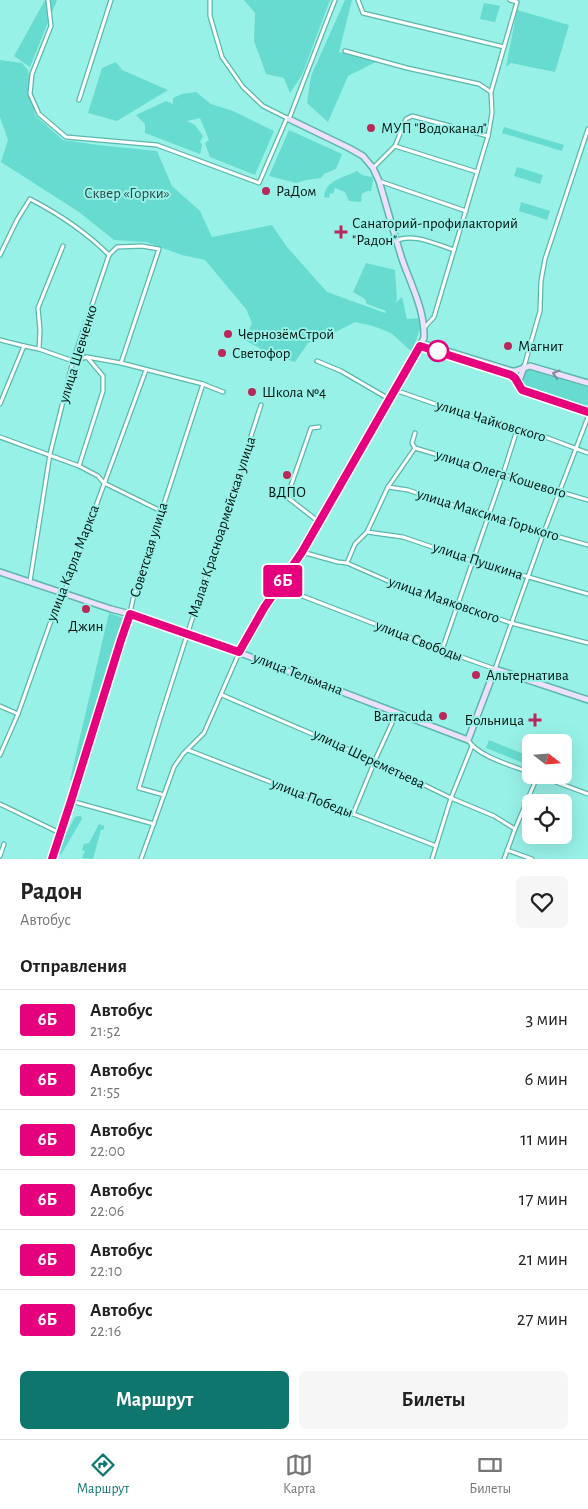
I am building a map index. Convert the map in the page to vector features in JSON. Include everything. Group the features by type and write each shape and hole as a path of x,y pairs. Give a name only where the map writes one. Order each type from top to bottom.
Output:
{"street":[{"path":"48,0 51,26 32,74 30,94 39,114 66,137 157,144 259,183 288,119 335,0"},
{"path":"79,100 111,0"},
{"path":"141,859 174,767 204,732 222,695 239,652 264,608 302,552 424,338 418,301 396,240 379,181 373,168 363,156 349,148 263,106 243,87 222,57 210,16 210,0"},
{"path":"358,0 364,13 504,48"},
{"path":"424,329 434,317 488,136 492,113 491,92 517,2 510,0"},
{"path":"345,51 407,68 479,84 491,92"},
{"path":"373,168 395,146 406,119 412,116 488,136"},
{"path":"518,384 527,366 526,360 540,311 541,281 545,259 588,129"},
{"path":"395,146 477,172"},
{"path":"379,181 466,211"},
{"path":"0,255 17,220 30,199 52,210 80,229 109,255 117,247 142,246 159,249 121,363"},
{"path":"396,240 412,237 454,250"},
{"path":"39,349 38,308 63,246"},
{"name":"улица Шевченко","path":"30,581 50,454 73,361 109,255"},
{"path":"0,340 39,349 73,361 86,357 121,363 203,384 223,392"},
{"path":"421,344 512,371 527,366 588,383"},
{"path":"421,344 511,375 522,390 588,412"},
{"path":"0,404 24,346"},
{"path":"79,466 103,391 103,376 86,357"},
{"path":"317,360 341,371 389,399"},
{"name":"улица Карла Маркса","path":"0,755 18,714 58,601 64,593 146,370"},
{"name":"Советская улица","path":"52,859 130,614 133,599 203,384"},
{"name":"улица Чайковского","path":"395,390 548,438 588,453"},
{"name":"Малая Красноармейская улица","path":"164,795 139,788 261,405"},
{"path":"522,769 484,754 472,746 468,740 588,417"},
{"path":"319,427 310,428 287,497 319,522"},
{"path":"442,650 518,430"},
{"path":"347,563 355,544 367,532 388,487 415,448 412,443 415,433"},
{"path":"0,437 79,466 98,476 104,483 161,511"},
{"name":"улица Олега Кошевого","path":"415,448 588,500"},
{"name":"улица Максима Горького","path":"388,487 408,490 489,517 588,545"},
{"name":"улица Пушкина","path":"367,532 403,537 473,561 588,594"},
{"name":"улица Маяковского","path":"302,552 347,563 395,584 511,623 588,643"},
{"name":"улица Тельмана","path":"0,572 188,633 468,740"},
{"name":"улица Свободы","path":"279,587 442,650 588,700"},
{"name":"улица Шереметьева","path":"222,695 375,761 451,798 494,816 514,829"},
{"path":"0,706 18,714"},
{"path":"353,814 397,712"},
{"path":"432,859 451,798 472,746"},
{"name":"улица Победы","path":"188,750 436,846"},
{"path":"504,859 514,829 533,784"},
{"path":"561,784 588,794"},
{"path":"71,801 154,824"},
{"path":"0,804 60,833"},
{"path":"0,856 4,844"},
{"path":"508,850 532,859"}],"green space":[{"path":"45,0 57,0 30,67 14,56"},
{"path":"244,0 330,0 302,75 290,93 284,78 266,74 254,41 255,13"},
{"path":"345,0 352,0 339,52 376,62 348,76 328,122 307,103 311,76"},
{"path":"484,3 500,6 495,22 480,19"},
{"path":"517,10 569,25 555,72 511,63 506,67"},
{"name":"Сквер «Горки»","path":"0,60 22,63 28,70 35,115 63,140 157,151 172,186 200,211 212,237 272,225 287,247 327,292 385,313 386,311 367,304 365,299 353,292 366,263 395,270 397,299 395,303 402,297 407,319 420,318 421,326 412,352 391,333 355,322 328,336 308,343 295,362 270,354 245,340 252,323 246,309 205,260 182,255 146,242 114,240 79,212 1,162 8,140 0,117"},
{"path":"116,62 122,70 168,90 117,121 88,113 102,68"},
{"path":"196,92 211,104 233,111 274,131 255,175 210,157 205,143 209,140 200,118 187,121 195,125 203,136 200,142 202,145 200,154 145,133 145,124 136,115 166,101 173,104 173,98 182,94"},
{"path":"504,127 564,145 562,151 502,133"},
{"path":"289,130 342,154 336,169 324,174 321,178 296,183 269,176"},
{"path":"517,167 543,175 540,184 514,176"},
{"path":"357,171 362,175 372,177 373,180 371,191 362,194 361,202 349,201 345,192 335,188 333,194 330,193 329,198 324,197 328,186 336,180"},
{"path":"521,202 550,211 547,220 519,211"},
{"path":"528,368 588,387 587,407 583,409 524,388 520,385 523,369"},
{"path":"109,613 126,619 84,747 72,780 70,780"},
{"path":"489,740 522,753 522,762 486,748"},
{"path":"81,816 82,819 60,855 58,852 59,846 75,817"},
{"path":"99,824 104,826 104,829 101,830 93,859 82,858 85,851 82,850 84,844 89,843"}],"bus line":[{"name":"6Б","path":"52,859 130,614 239,652 264,608 302,552 420,346 511,375 517,380 522,390 588,412"}],"place":[{"name":"МУП \"Водоканал\"","path":"371,128"},
{"name":"РаДом","path":"266,191"},
{"name":"Санаторий-профилакторий \"Радон\"","path":"341,232"},
{"name":"ЧернозёмСтрой","path":"228,334"},
{"name":"Магнит","path":"508,346"},
{"name":"Светофор","path":"222,353"},
{"name":"Школа №4","path":"252,392"},
{"name":"ВДПО","path":"287,475"},
{"name":"Джин","path":"86,609"},
{"name":"Альтернатива","path":"476,675"},
{"name":"Barracuda","path":"443,716"},
{"name":"Больница","path":"535,720"}]}
